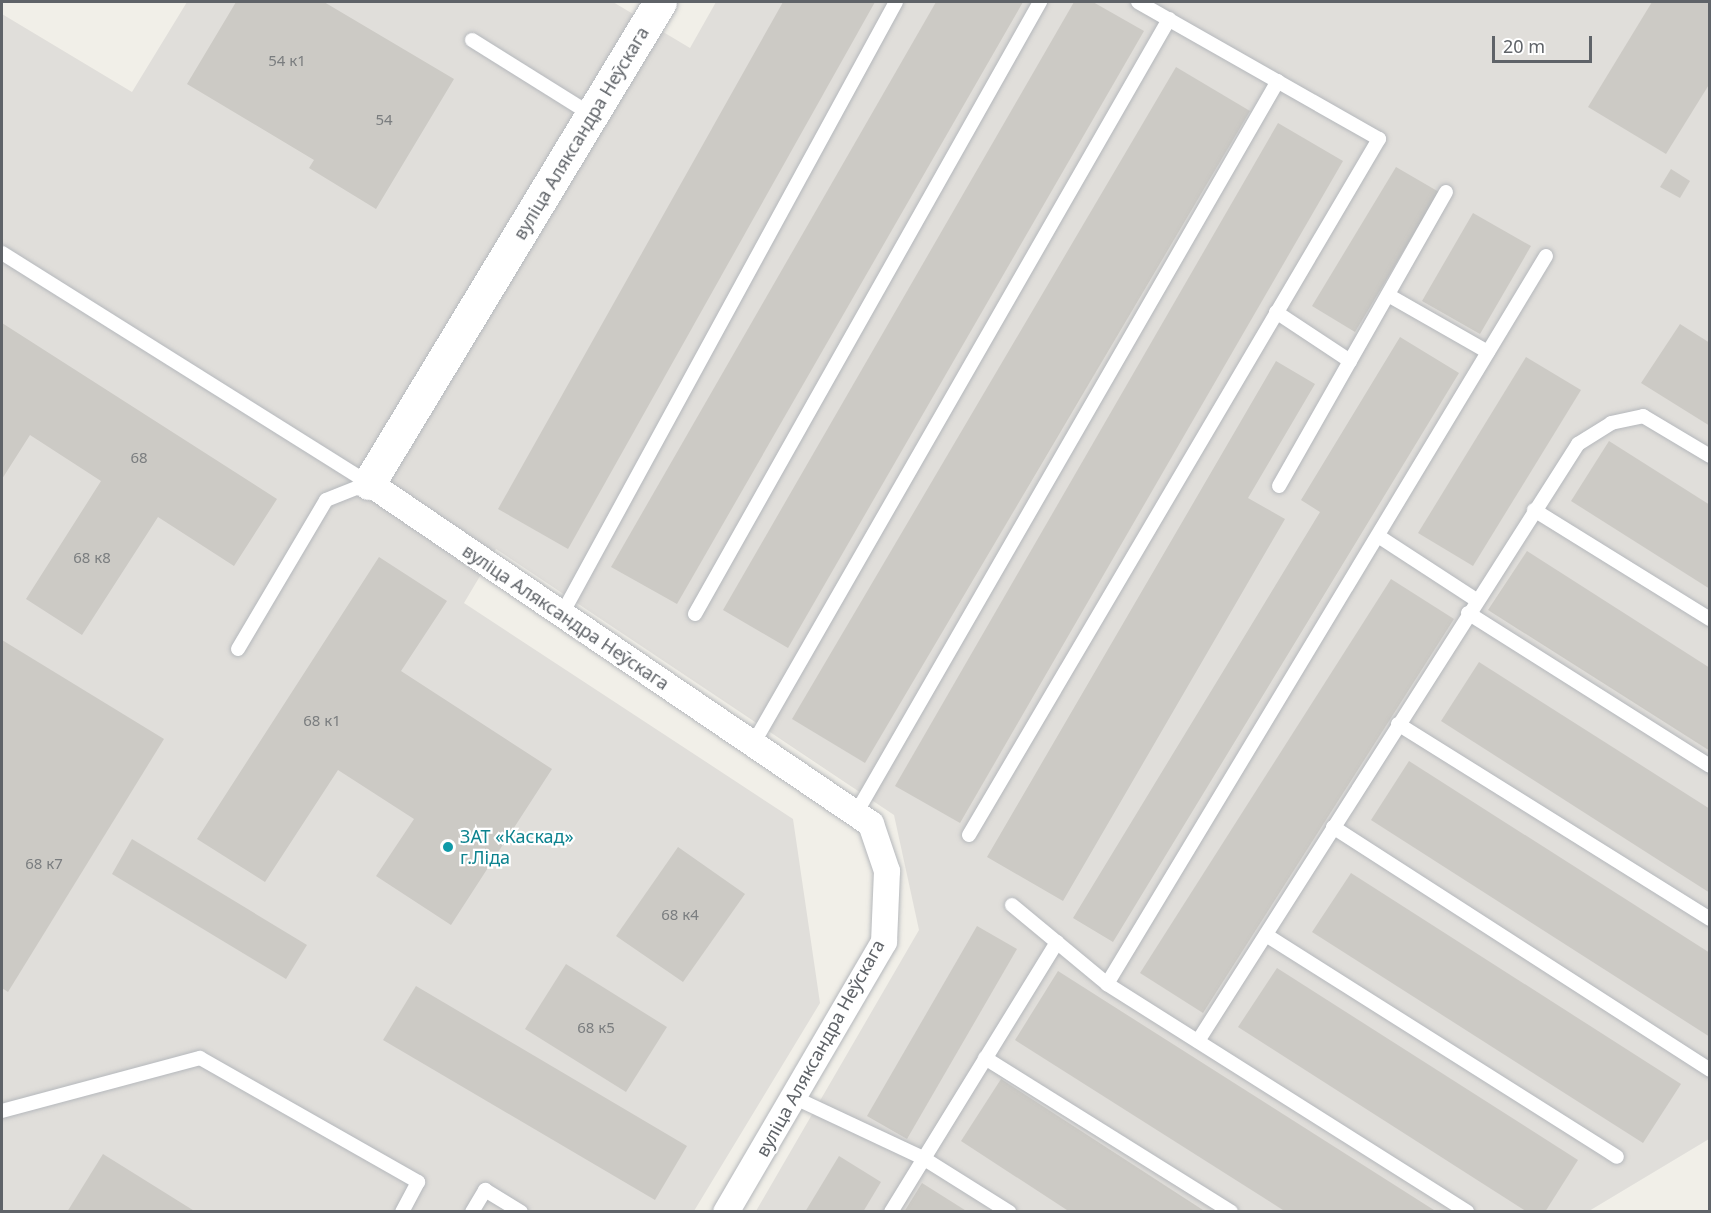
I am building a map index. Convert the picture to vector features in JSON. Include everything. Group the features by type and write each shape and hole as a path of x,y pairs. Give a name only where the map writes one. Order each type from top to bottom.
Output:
{"street":[{"name":"вуліца Аляксандра Неўскага","path":"660,2 369,483 871,824 887,872 884,942 726,1212"}],"lane":[{"path":"562,614 896,2"},
{"path":"695,614 1040,2"},
{"path":"969,835 1379,139 1138,2"},
{"path":"753,744 1169,19"},
{"path":"472,40 592,115"},
{"path":"855,815 1278,81"},
{"path":"1279,486 1446,192"},
{"path":"2,253 369,483"},
{"path":"1107,984 1546,256"},
{"path":"1388,295 1488,352"},
{"path":"1276,312 1350,361"},
{"path":"1198,1041 1476,600 1578,444 1611,423 1643,417 1710,456"},
{"path":"238,648 326,500 369,483"},
{"path":"1534,510 1710,619"},
{"path":"1378,536 1476,600"},
{"path":"1468,613 1710,766"},
{"path":"1398,724 1710,919"},
{"path":"1333,827 1710,1070"},
{"path":"1012,905 1107,984 1467,1212"},
{"path":"1266,935 1617,1157"},
{"path":"891,1212 1057,942"},
{"path":"2,1111 200,1058 418,1182 402,1212"},
{"path":"985,1058 1231,1212"},
{"path":"793,1097 923,1158 1009,1212"},
{"path":"472,1212 485,1190 520,1212"}],"shaded area":[{"path":"187,2 613,2 690,48 716,2 1709,2 1709,1139 1589,1211 756,1211 919,930 894,815 496,549 464,603 793,819 820,1003 694,1211 2,1211 2,14 132,92"}],"building":[{"path":"236,2 324,2 454,79 376,209 309,168 314,160 187,84"},
{"path":"783,2 875,2 568,549 498,509"},
{"path":"936,2 1023,2 677,604 611,567"},
{"path":"1074,2 1093,2 1144,31 788,648 723,610"},
{"path":"1652,2 1710,2 1710,83 1666,154 1588,107"},
{"path":"1176,67 1250,111 865,763 792,719"},
{"path":"1278,123 1343,161 960,823 895,786"},
{"path":"1396,167 1439,192 1355,332 1312,306"},
{"path":"1671,169 1690,181 1680,198 1660,187"},
{"path":"1473,213 1531,246 1480,334 1422,301"},
{"path":"2,323 277,499 234,566 158,517 82,635 26,599 101,481 30,435 2,479"},
{"path":"1680,324 1710,343 1710,426 1641,383"},
{"path":"1400,337 1459,373 1113,942 1073,918 1320,512 1301,500"},
{"path":"1526,357 1581,390 1473,566 1418,533"},
{"path":"1276,361 1315,384 1248,498 1285,519 1063,901 987,857"},
{"path":"1609,441 1710,505 1710,589 1571,501"},
{"path":"1527,551 1710,668 1710,751 1488,610"},
{"path":"379,557 447,601 401,671 552,769 451,925 376,876 414,819 338,770 265,882 197,839"},
{"path":"1391,579 1454,619 1203,1013 1140,973"},
{"path":"2,640 164,739 8,992 2,988"},
{"path":"1479,662 1710,809 1710,893 1441,721"},
{"path":"1409,761 1710,953 1710,1037 1371,820"},
{"path":"132,839 307,945 286,979 112,874"},
{"path":"678,847 745,894 683,982 616,936"},
{"path":"1351,873 1681,1084 1643,1143 1312,932"},
{"path":"977,926 1017,949 907,1139 867,1116"},
{"path":"566,964 667,1027 626,1092 525,1029"},
{"path":"1277,968 1578,1160 1545,1212 1527,1212 1238,1027"},
{"path":"1058,971 1437,1212 1286,1212 1015,1040"},
{"path":"416,986 687,1146 655,1200 383,1040"},
{"path":"1001,1079 1206,1212 1070,1212 961,1141"},
{"path":"103,1154 196,1212 67,1212"},
{"path":"839,1156 881,1182 863,1212 805,1212"},
{"path":"922,1183 968,1212 904,1212"}],"place":[{"name":"ЗАТ «Каскад» г.Ліда","path":"448,847"}]}
